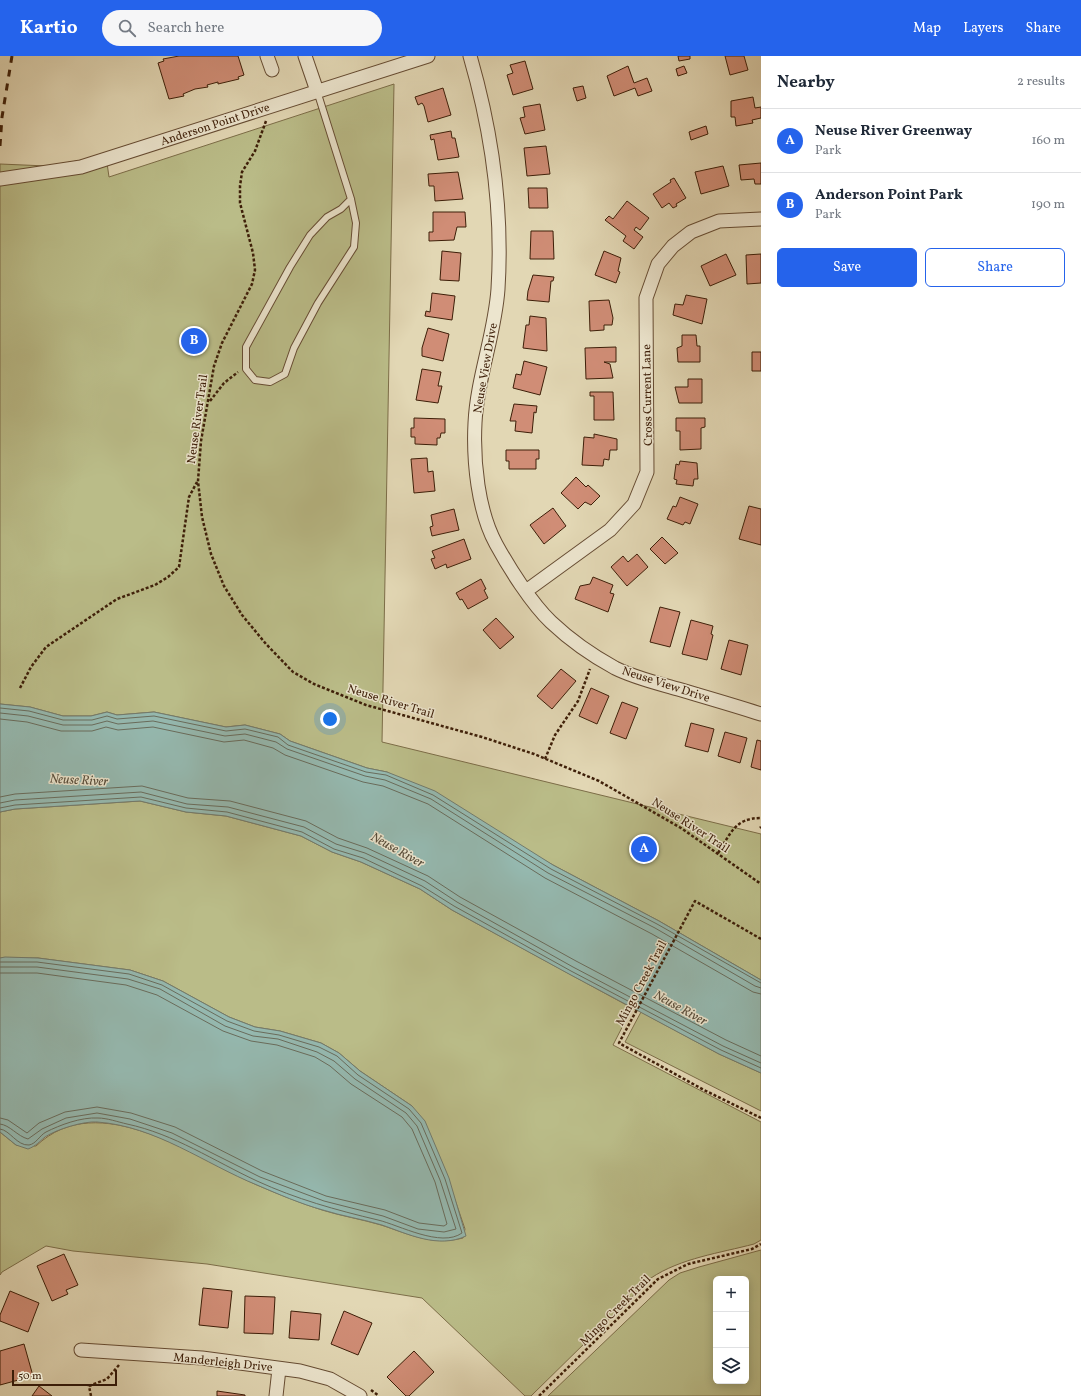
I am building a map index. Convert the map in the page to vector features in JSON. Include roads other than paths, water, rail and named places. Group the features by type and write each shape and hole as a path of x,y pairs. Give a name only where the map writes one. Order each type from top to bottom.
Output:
{"street":[{"path":"267,56 272,70"},
{"path":"305,56 318,91"},
{"name":"Anderson Point Drive","path":"0,179 42,174 81,167 428,56"},
{"name":"Neuse View Drive","path":"470,56 485,112 496,177 500,224 498,290 478,394 475,423 475,459 478,486 483,508 496,544 526,592 551,622 590,652 616,668 641,678 761,714"},
{"name":"Cross Current Lane","path":"526,592 610,530 634,504 647,472 646,298 658,264 673,246 691,232 719,221 761,219"},
{"name":"Manderleigh Drive","path":"81,1350 202,1358 300,1371 330,1379 360,1396"},
{"path":"276,1396 280,1368"}],"lane":[{"path":"318,91 352,199 356,223 354,247 318,303 294,348 285,374 270,382 255,380 246,369 246,347 290,267 310,235 327,217 341,209 352,199"}],"water":[{"name":"Neuse River","path":"0,704 30,707 63,716 91,716 107,712 117,715 154,712 226,727 245,725 280,734 290,741 367,768 387,772 435,791 553,865 659,921 761,980 761,1073 719,1054 569,974 452,910 420,889 361,862 332,852 301,836 226,816 186,812 140,801 15,809 0,812"},
{"path":"0,958 38,958 130,970 163,981 229,1017 255,1027 280,1031 321,1043 339,1053 360,1071 412,1106 425,1121 449,1178 466,1236 455,1240 445,1241 423,1239 382,1225 315,1208 238,1176 160,1138 119,1125 97,1122 85,1123 56,1131 28,1149 16,1145 0,1132"}],"railway":[{"path":"0,146 2,117 12,56"}],"place":[{"name":"Anderson Point Park","path":"194,341"},
{"name":"Neuse River Greenway","path":"644,849"}]}
